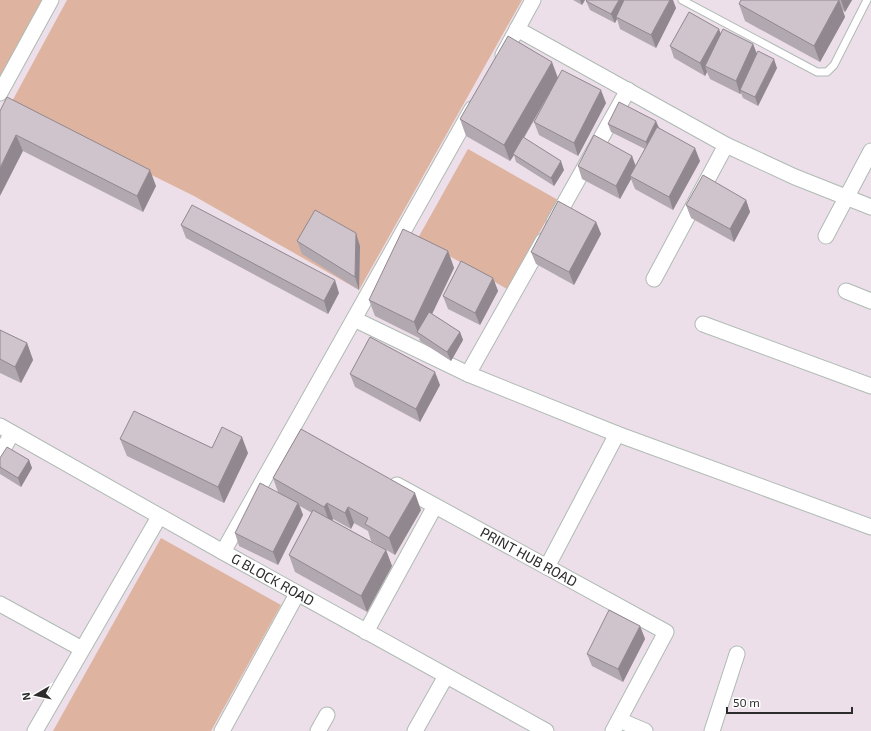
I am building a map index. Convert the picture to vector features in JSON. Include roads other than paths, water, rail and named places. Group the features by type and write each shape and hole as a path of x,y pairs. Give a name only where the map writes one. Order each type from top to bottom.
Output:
{"street":[{"path":"0,93 51,0"},
{"path":"494,71 533,0"},
{"path":"517,29 726,145 790,175 871,207"},
{"path":"468,374 628,90"},
{"path":"222,552 478,98"},
{"path":"654,279 726,145"},
{"path":"826,236 871,151"},
{"path":"846,291 871,301"},
{"path":"354,319 468,374 617,434 871,527"},
{"path":"703,324 871,386"},
{"path":"292,428 306,435"},
{"path":"0,455 6,430"},
{"name":"G BLOCK ROAD","path":"6,430 297,594 546,731"},
{"path":"547,567 617,434"},
{"name":"PRINT HUB ROAD","path":"387,480 666,632 616,726"},
{"path":"366,632 435,506"},
{"path":"35,731 159,516"},
{"path":"222,731 297,594"},
{"path":"0,604 82,649"},
{"path":"712,731 737,654"},
{"path":"415,731 446,676"},
{"path":"318,731 327,715"},
{"path":"616,726 645,731"}],"lane":[{"path":"682,0 817,72 827,72 834,65 867,0"}]}
